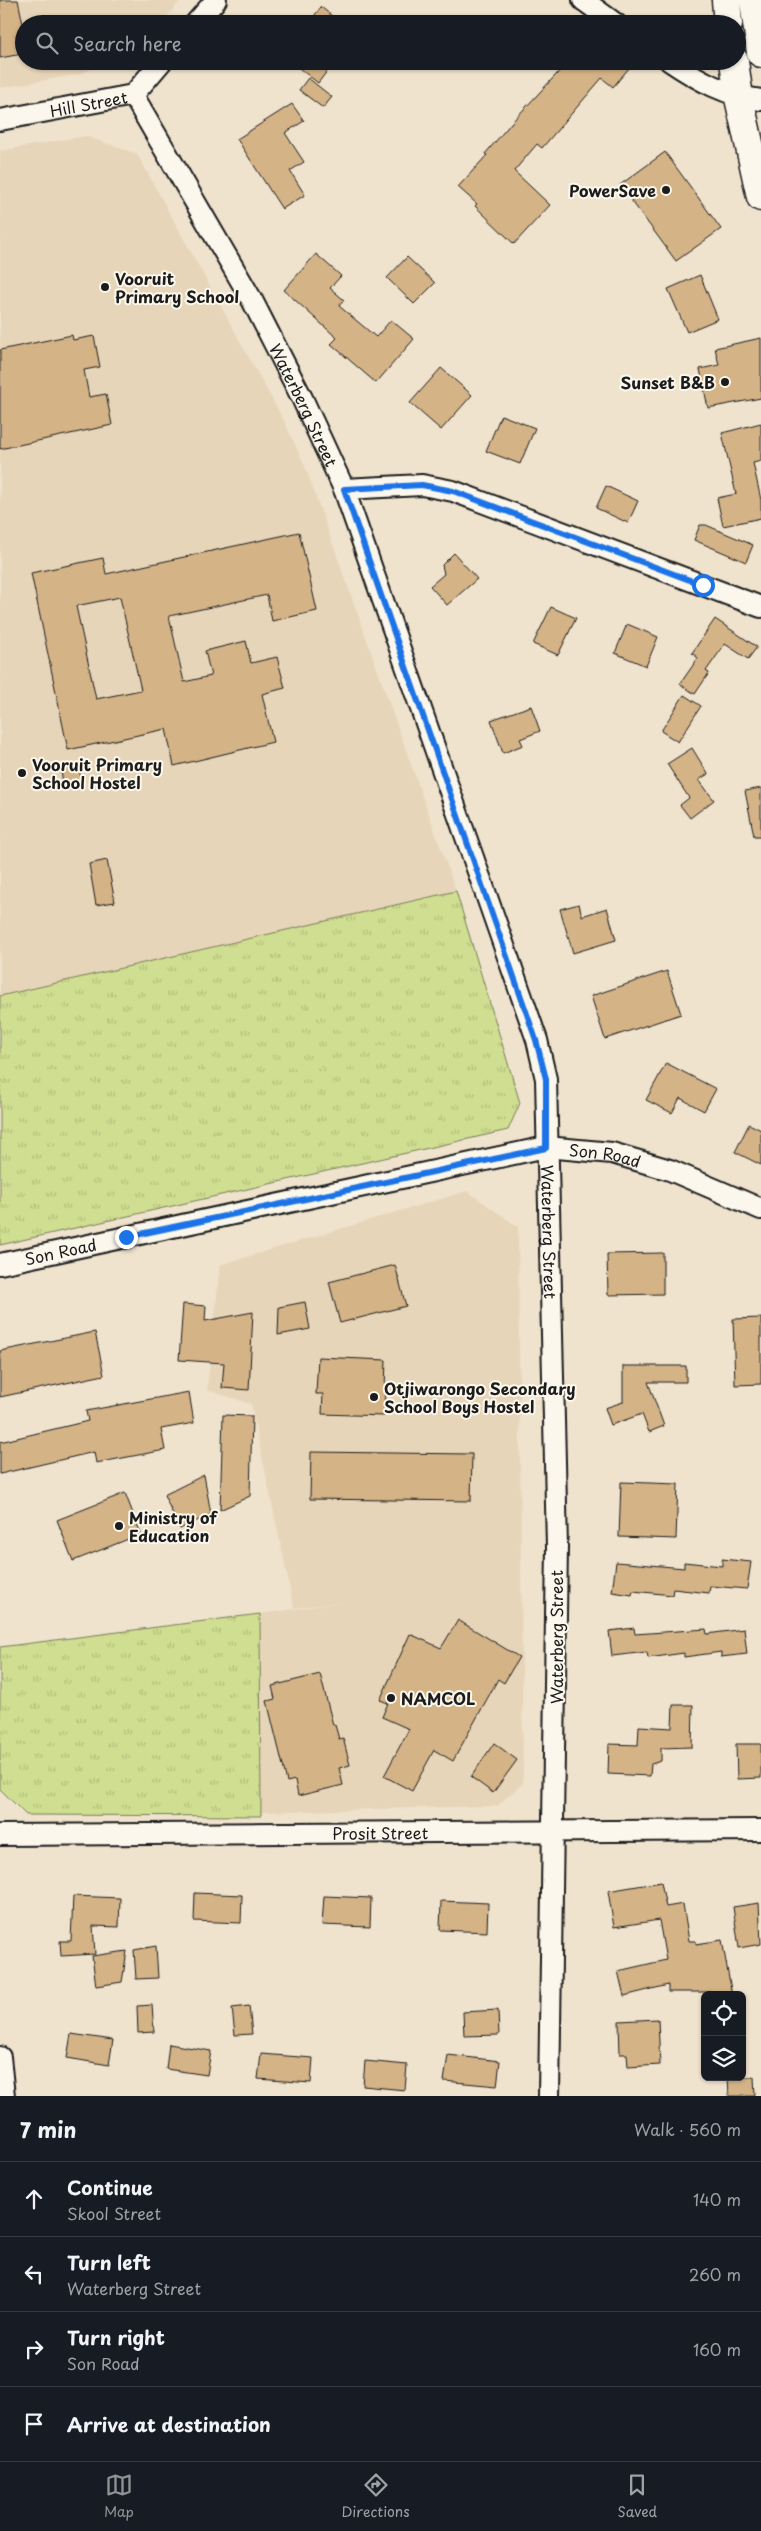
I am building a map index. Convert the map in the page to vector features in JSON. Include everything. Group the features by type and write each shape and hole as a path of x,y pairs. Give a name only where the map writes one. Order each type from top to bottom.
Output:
{"highway":[{"path":"726,0 727,15"},
{"path":"754,0 761,53"},
{"path":"738,70 750,99 761,197"}],"street":[{"path":"203,15 216,0"},
{"path":"583,0 604,15"},
{"name":"Hill Street","path":"0,120 133,95 154,70"},
{"path":"685,70 714,87 750,99"},
{"name":"Waterberg Street","path":"133,95 252,300 302,398 344,489 536,1040 546,1079 546,1148 557,1547 549,2096"},
{"path":"344,489 422,485 453,491 761,607"},
{"name":"Son Road","path":"0,1264 546,1148 612,1153 670,1170 761,1209"},
{"name":"Prosit Street","path":"0,1835 761,1830"},
{"path":"0,2058 4,2096"}],"shaded area":[{"path":"0,0 181,0 168,15 15,15 15,70 89,70 81,74 0,88"},
{"path":"85,136 137,154 283,419 305,466 456,891 0,996 0,151"},
{"name":"Otjiwarongo Secondary School Boys Hostel","path":"467,1191 518,1227 523,1783 497,1806 261,1812 260,1614 344,1602 294,1608 251,1404 207,1390 220,1265"}],"green space":[{"path":"456,891 520,1103 508,1130 0,1245 0,996"},
{"path":"260,1614 261,1816 26,1815 0,1789 0,1647"}],"building":[{"path":"0,0 18,0 21,15 15,15 15,55 0,58"},
{"path":"321,7 331,15 315,15"},
{"path":"301,70 328,70 318,83"},
{"path":"561,70 627,70 613,87 602,78 542,148 537,144 514,171 550,205 514,244 475,206 477,204 458,187 487,155 485,154"},
{"path":"308,78 332,97 323,108 299,90"},
{"path":"292,104 304,121 285,133 304,162 290,171 305,195 282,209 237,139"},
{"path":"665,152 721,229 676,261 620,185"},
{"path":"316,254 341,276 330,288 344,300 339,306 376,337 391,320 414,339 376,383 331,344 337,338 284,290"},
{"path":"407,257 435,283 414,304 387,278"},
{"path":"700,275 718,319 687,332 668,289"},
{"path":"72,335 73,340 94,336 100,367 84,370 89,397 106,394 112,425 0,449 0,350"},
{"path":"761,338 761,398 708,408 700,369 719,365 715,348"},
{"path":"441,368 472,395 441,430 410,403"},
{"path":"501,415 535,428 520,464 486,451"},
{"path":"761,423 761,461 753,463 761,500 761,518 723,526 717,498 736,494 722,433"},
{"path":"606,486 638,501 628,523 596,508"},
{"path":"700,525 706,525 753,545 746,562 694,540"},
{"path":"299,532 317,611 272,621 267,595 169,616 184,682 211,676 205,651 246,641 251,663 277,657 285,688 262,694 273,742 174,766 166,729 68,750 31,573 103,558 106,574","holes":["120,597 141,690 96,699 76,606"]},
{"path":"454,553 477,579 447,605 430,586 444,574 442,565"},
{"path":"551,607 576,618 558,655 533,644"},
{"path":"715,619 757,647 748,659 725,644 706,671 709,673 695,694 680,684 698,658 692,653"},
{"path":"627,624 658,637 646,666 615,653"},
{"path":"684,695 701,706 678,742 661,731"},
{"path":"531,706 540,731 520,739 523,745 503,753 491,720"},
{"path":"692,748 708,774 699,780 714,800 690,818 680,805 689,798 667,764"},
{"path":"78,765 83,786 65,790 60,768"},
{"path":"761,788 761,836 754,836 745,791"},
{"path":"107,860 115,902 96,905 89,864"},
{"path":"579,904 582,916 607,908 616,940 573,953 560,909"},
{"path":"667,971 681,1014 605,1039 591,996"},
{"path":"666,1063 716,1089 704,1111 680,1098 672,1113 646,1100"},
{"path":"749,1124 761,1130 761,1165 735,1152"},
{"path":"663,1253 663,1294 608,1295 607,1254"},
{"path":"395,1265 406,1306 340,1323 329,1282"},
{"path":"305,1302 310,1329 278,1335 279,1307"},
{"path":"183,1304 206,1306 205,1321 253,1312 249,1390 222,1388 224,1363 179,1360"},
{"path":"761,1318 761,1384 735,1385 733,1319"},
{"path":"95,1332 104,1375 0,1397 0,1351"},
{"path":"318,1357 386,1360 384,1416 322,1414 323,1394 316,1394"},
{"path":"623,1366 686,1366 686,1382 648,1382 664,1426 649,1432 642,1414 611,1425 605,1408 623,1402"},
{"path":"189,1392 194,1423 161,1429 165,1450 96,1463 94,1452 0,1474 0,1442 88,1421 86,1411"},
{"path":"223,1415 252,1416 250,1496 220,1510"},
{"path":"311,1452 472,1454 471,1501 310,1499"},
{"path":"204,1475 211,1514 180,1529 164,1495"},
{"path":"621,1482 678,1484 676,1539 619,1537"},
{"path":"125,1493 141,1534 73,1561 57,1520"},
{"path":"722,1559 751,1562 747,1589 710,1586 709,1593 673,1589 672,1595 633,1591 632,1595 612,1592 616,1562 684,1568 684,1562 722,1566"},
{"path":"458,1620 519,1657 504,1683 498,1679 453,1761 434,1750 412,1791 384,1776 409,1729 382,1717 388,1703 380,1700 410,1634 441,1648"},
{"path":"634,1628 635,1634 706,1629 707,1634 744,1629 747,1654 721,1657 721,1652 684,1657 684,1653 648,1658 647,1652 612,1656 609,1631"},
{"path":"320,1674 333,1725 335,1725 339,1739 343,1738 350,1765 339,1768 343,1785 298,1796 295,1780 287,1782 267,1701 275,1699 272,1686"},
{"path":"673,1705 693,1705 692,1747 661,1748 661,1761 651,1764 650,1776 608,1774 609,1744 638,1745 639,1726 672,1728"},
{"path":"494,1743 517,1760 493,1793 471,1777"},
{"path":"736,1744 761,1744 761,1778 737,1779"},
{"path":"661,1882 666,1907 683,1904 689,1941 696,1941 696,1944 722,1940 731,1991 668,1992 668,1985 624,1996 618,1971 666,1960 659,1920 614,1927 608,1891"},
{"path":"195,1893 242,1895 241,1923 194,1921"},
{"path":"73,1896 120,1898 119,1927 93,1926 95,1954 61,1956 60,1941 71,1941"},
{"path":"324,1896 371,1898 370,1927 322,1925"},
{"path":"441,1901 488,1903 487,1932 440,1930"},
{"path":"759,1903 761,1944 739,1948 733,1907"},
{"path":"156,1946 158,1978 136,1979 134,1950"},
{"path":"127,1951 122,1982 96,1986 92,1956"},
{"path":"152,2005 154,2032 138,2033 137,2006"},
{"path":"249,2006 252,2034 235,2035 232,2008"},
{"path":"498,2010 499,2035 464,2036 463,2012"},
{"path":"658,2019 660,2065 628,2067 627,2054 620,2054 619,2021"},
{"path":"71,2034 113,2040 109,2065 67,2058"},
{"path":"169,2044 211,2051 207,2075 166,2069"},
{"path":"261,2054 313,2058 311,2083 258,2079"},
{"path":"448,2055 500,2061 497,2086 444,2081"},
{"path":"365,2061 407,2065 405,2090 363,2086"},
{"path":"746,2077 754,2077 755,2096 729,2096 728,2081 746,2081"}],"place":[{"name":"PowerSave","path":"666,190"},
{"name":"Vooruit Primary School","path":"105,287"},
{"name":"Sunset B&B","path":"725,382"},
{"name":"Vooruit Primary School Hostel","path":"22,773"},
{"name":"Otjiwarongo Secondary School Boys Hostel","path":"374,1397"},
{"name":"Ministry of Education","path":"119,1526"},
{"name":"NAMCOL","path":"391,1698"}],"route":[{"path":"126,1237 546,1148 546,1079 536,1040 344,489 422,485 453,491 703,585"}]}
